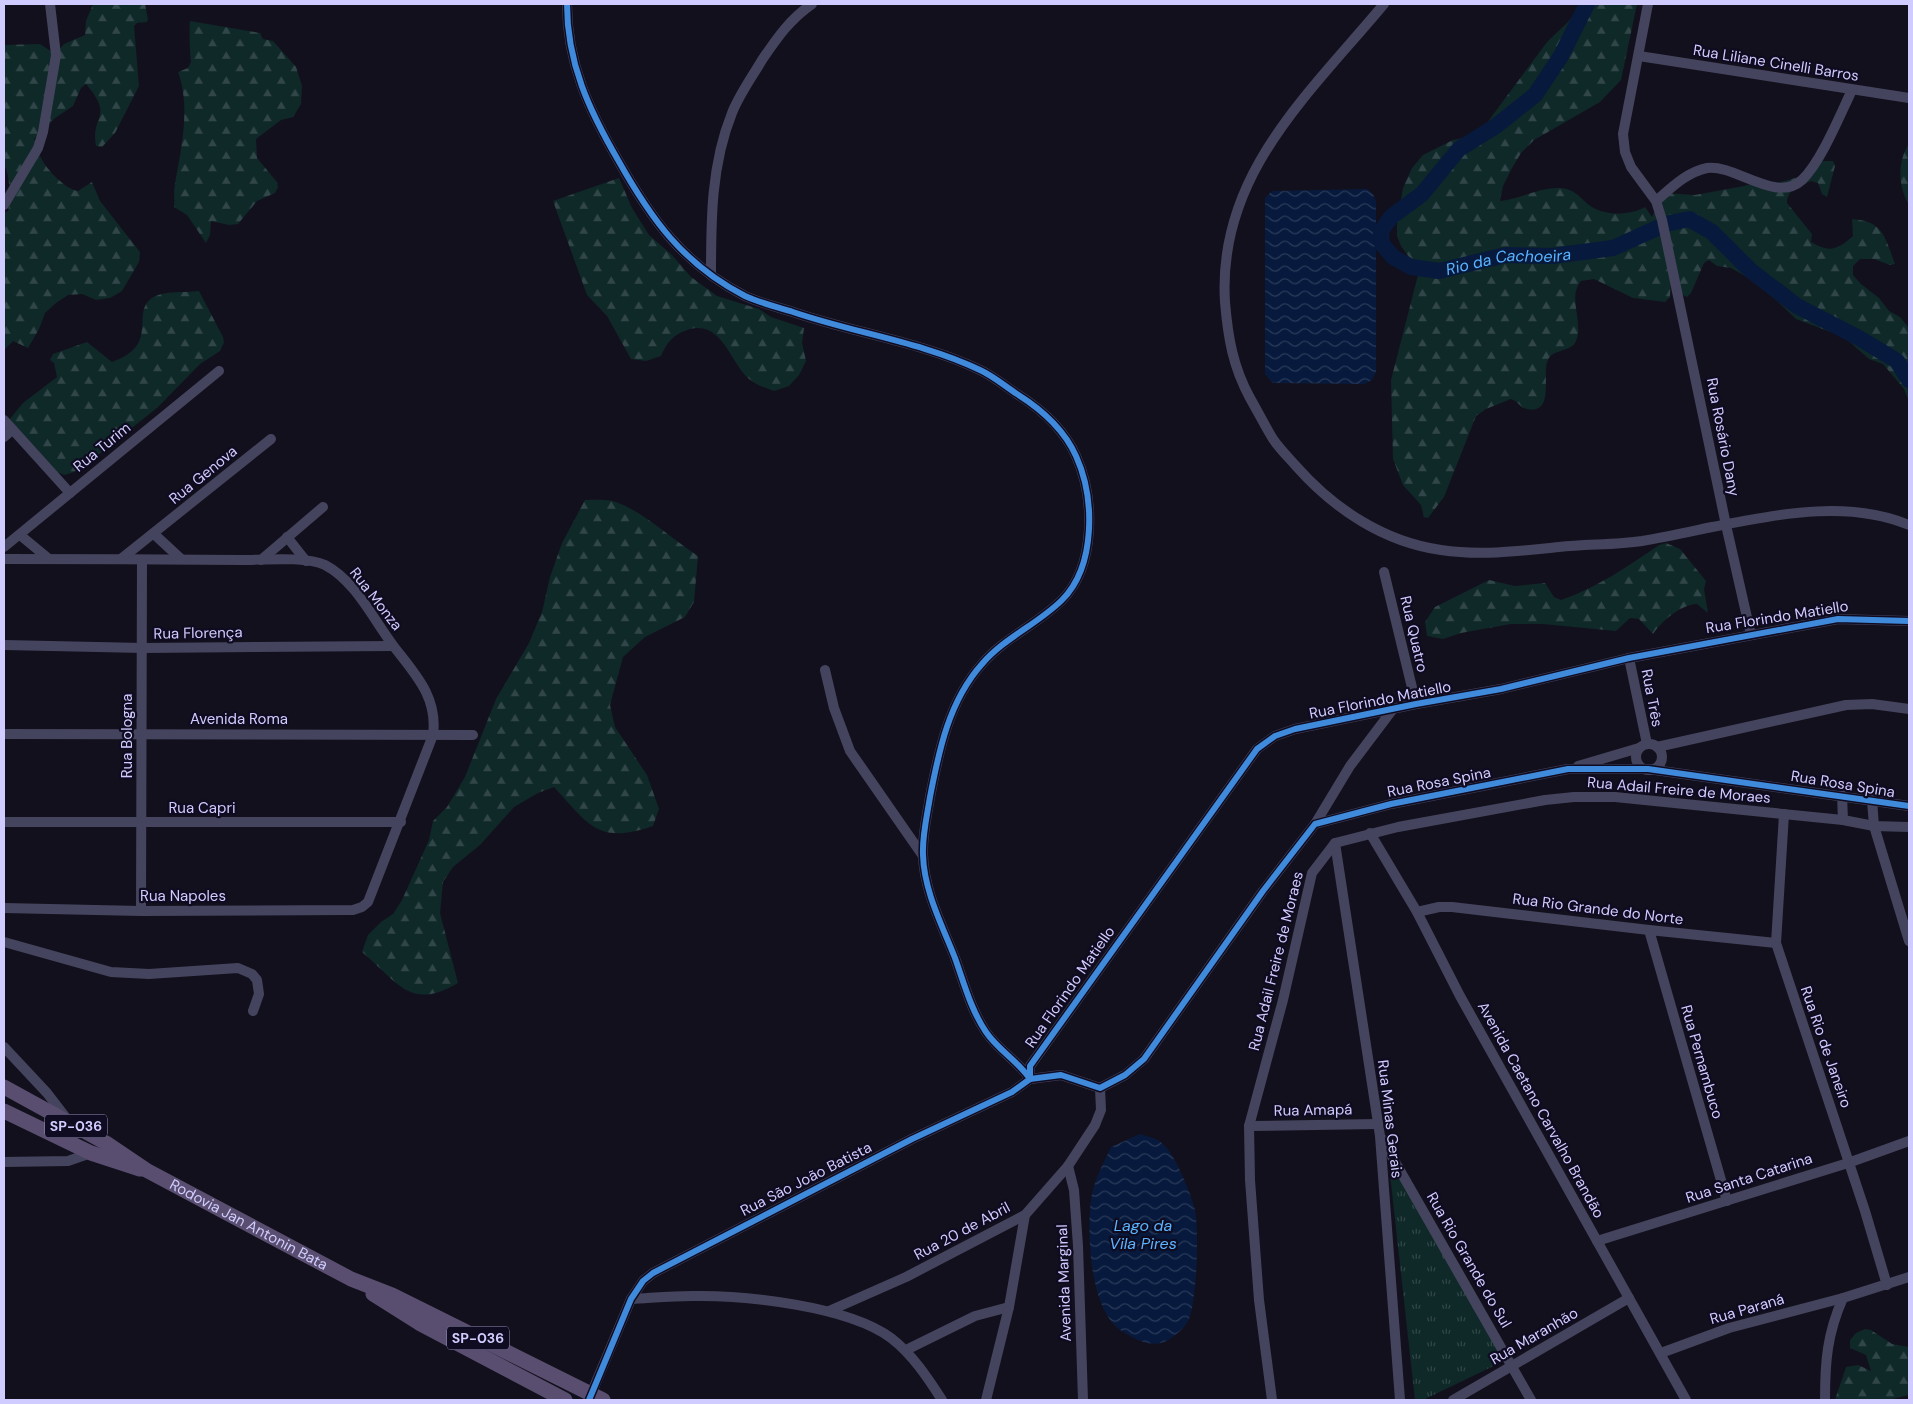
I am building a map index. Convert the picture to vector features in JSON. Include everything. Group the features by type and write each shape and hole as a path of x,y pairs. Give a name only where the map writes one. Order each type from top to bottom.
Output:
{"main road":[{"name":"Rodovia Jan Antonin Bata","path":"4,1087 132,1159 146,1170 351,1279 419,1324 565,1400"},
{"name":"Rodovia Jan Antonin Bata","path":"4,1111 91,1153 128,1167 146,1170"},
{"path":"61,1139 71,1124"},
{"name":"Rodovia Jan Antonin Bata","path":"351,1279 392,1295 594,1398"}],"street":[{"path":"4,205 38,148 43,132 56,56 50,4"},
{"path":"567,4 570,52 589,106 615,156 648,212 672,241 711,275 747,297 823,322 926,350 981,371 1040,408 1063,435 1076,457 1088,496 1088,526 1084,563 1077,581 1061,600 982,663 957,702 941,741 926,823 923,856 934,907 972,1005 986,1032 1021,1066 1030,1079"},
{"path":"711,275 714,182 721,148 732,113 780,32 812,4"},
{"path":"1384,4 1318,81 1276,134 1252,172 1237,207 1228,247 1224,288 1228,336 1237,375 1275,442 1308,479 1336,504 1370,527 1405,542 1442,550 1515,551 1640,541 1790,514 1833,511 1887,518 1909,525"},
{"name":"Rua Rosário Dany","path":"1648,4 1639,56 1626,109 1623,134 1625,152 1631,167 1656,201 1662,220 1751,635"},
{"name":"Rua Liliane Cinelli Barros","path":"1639,56 1909,98"},
{"path":"1656,201 1692,173 1710,168 1780,188 1801,182 1811,170 1852,90"},
{"name":"Rua Turim","path":"4,547 219,371"},
{"path":"4,420 70,493"},
{"path":"4,437 12,430"},
{"name":"Rua Genova","path":"121,559 271,439"},
{"path":"261,560 323,507"},
{"path":"154,534 181,559"},
{"path":"20,535 49,559"},
{"path":"287,537 306,561"},
{"name":"Rua Monza","path":"4,559 306,561 323,564 348,584 422,683 429,697 435,721 434,735 401,822 368,902 362,907"},
{"name":"Rua Bologna","path":"140,911 143,648 142,560"},
{"name":"Rua Quatro","path":"1384,572 1416,704"},
{"name":"Rua Florindo Matiello","path":"1030,1079 1030,1066 1257,749 1275,736 1295,729 1501,689 1629,658 1751,635 1838,620 1909,621"},
{"name":"Rua Florença","path":"4,645 143,648 393,646"},
{"name":"Rua Três","path":"1629,658 1643,746"},
{"path":"825,670 834,708 850,751 923,856"},
{"path":"1568,769 1643,746 1657,747 1846,705 1872,704 1909,709"},
{"path":"1100,1088 1125,1074 1144,1060 1263,891 1315,824 1350,766 1393,709"},
{"name":"Avenida Roma","path":"4,734 473,735"},
{"path":"1643,746 1636,754 1637,762 1642,767 1648,769 1659,764 1661,752 1657,747"},
{"name":"Rua Rosa Spina","path":"1315,824 1391,804 1568,769 1648,769 1909,806"},
{"path":"1842,795 1843,820"},
{"name":"Rua Adail Freire de Moraes","path":"1272,1400 1258,1291 1250,1180 1249,1126 1283,1000 1312,873 1335,843 1370,833 1545,800 1574,797 1615,797 1843,820 1874,826 1909,827"},
{"path":"1872,800 1874,826 1909,941"},
{"name":"Rua Rio de Janeiro","path":"1784,814 1776,943 1865,1211 1887,1285"},
{"name":"Rua Capri","path":"4,822 401,822"},
{"name":"Avenida Caetano Carvalho Brandão","path":"1370,833 1417,912 1465,1004 1686,1400"},
{"name":"Rua Minas Gerais","path":"1335,843 1380,1136 1400,1400"},
{"name":"Rua Rio Grande do Norte","path":"1417,912 1439,906 1452,907 1776,943"},
{"name":"Rua Napoles","path":"4,908 140,911 353,910 362,907"},
{"name":"Rua Pernambuco","path":"1649,930 1727,1201"},
{"path":"4,942 111,972 149,974 238,968 252,974 258,980 259,994 253,1011"},
{"path":"4,1047 48,1093 71,1124"},
{"name":"Rua São João Batista","path":"594,1398 630,1299 643,1280 654,1273 912,1139 1012,1092 1030,1079 1060,1075 1100,1088"},
{"name":"Rua 20 de Abril","path":"829,1311 906,1277 1025,1215 1068,1166 1095,1125 1101,1110 1100,1088"},
{"name":"Rua Amapá","path":"1249,1126 1377,1124"},
{"name":"Rua Rio Grande do Sul","path":"1380,1136 1531,1400"},
{"name":"Rua Santa Catarina","path":"1597,1242 1848,1163 1909,1141"},
{"path":"4,1162 68,1161 91,1153"},
{"name":"Avenida Marginal","path":"1068,1166 1074,1190 1077,1228 1083,1400"},
{"path":"986,1400 1009,1307 1025,1215"},
{"path":"1825,1400 1827,1342 1833,1319 1843,1298 1909,1277"},
{"path":"630,1299 693,1296 752,1299 829,1311 868,1324 906,1350 942,1400"},
{"name":"Rua Maranhão","path":"1453,1400 1629,1298"},
{"name":"Rua Paraná","path":"1661,1353 1729,1328 1843,1298"},
{"path":"906,1350 968,1319 1009,1307"}],"green space":[{"path":"93,4 145,4 147,22 137,23 134,26 139,86 115,133 102,147 96,146 95,136 100,116 99,104 95,95 86,84 81,88 73,106 55,118 34,139 44,163 62,183 78,191 92,182 100,201 140,252 139,262 122,291 110,298 96,300 82,294 68,295 45,313 39,329 28,348 13,341 4,350 4,213 8,211 10,194 8,174 4,165 4,45 40,44 55,54 64,44 85,35 86,21"},
{"path":"1582,4 1637,4 1621,80 1600,102 1534,140 1521,153 1503,186 1500,201 1545,189 1560,188 1573,192 1595,209 1617,214 1632,212 1645,207 1652,217 1665,193 1695,195 1744,186 1759,181 1777,183 1802,176 1823,161 1833,161 1835,166 1827,197 1822,194 1818,183 1811,181 1792,191 1789,194 1787,203 1812,234 1811,242 1823,248 1838,247 1853,236 1852,219 1871,223 1882,233 1895,264 1890,265 1874,259 1860,259 1853,266 1853,275 1879,298 1889,311 1900,317 1909,328 1909,402 1904,389 1883,364 1869,359 1844,337 1796,319 1775,299 1745,276 1731,268 1717,266 1709,260 1704,263 1691,293 1687,297 1683,295 1674,277 1671,275 1670,297 1665,302 1633,298 1594,279 1581,281 1575,295 1578,326 1576,341 1574,345 1550,356 1546,366 1546,391 1542,406 1536,409 1527,409 1511,399 1486,409 1476,416 1444,497 1428,518 1424,517 1421,505 1403,485 1393,459 1391,380 1418,275 1416,267 1401,246 1397,236 1397,221 1403,188 1412,168 1423,155 1453,140 1478,135 1547,42 1568,22"},
{"path":"190,21 260,33 263,39 273,41 296,67 302,86 301,104 293,117 281,120 256,139 257,158 277,182 278,187 275,193 257,201 238,224 229,225 211,221 210,235 206,243 187,215 174,207 174,187 184,128 184,99 178,72 188,68 191,62"},
{"path":"1909,144 1909,205 1905,198 1900,174 1902,158"},
{"path":"619,178 632,208 649,235 672,255 691,277 717,296 759,309 771,317 804,328 802,343 806,361 799,375 789,386 774,391 752,381 742,372 717,336 709,330 699,328 678,334 668,343 661,356 646,361 631,359 607,316 587,295 553,201"},
{"path":"199,291 223,337 224,342 220,351 200,364 158,407 92,460 74,472 65,475 56,472 9,420 23,403 57,377 54,363 50,360 53,354 87,342 112,362 127,355 136,347 142,329 143,312 146,304 152,298 169,293"},
{"path":"585,500 609,500 627,507 648,519 698,556 694,602 685,617 645,637 623,657 610,705 615,727 647,775 659,809 653,826 619,833 607,832 596,828 586,821 554,787 538,793 514,807 480,845 453,867 443,882 440,913 458,983 442,991 416,994 395,982 362,952 368,935 381,922 393,914 402,900 429,840 433,821 447,807 465,777 496,699 529,643 542,612 550,577 562,543"},
{"path":"1666,543 1680,549 1706,581 1704,589 1708,613 1697,604 1684,607 1666,619 1653,634 1639,619 1630,618 1616,631 1543,624 1511,624 1461,633 1443,639 1427,636 1425,622 1435,607 1489,580 1515,586 1545,583 1554,597 1561,600 1600,583 1659,545"},
{"path":"1388,1156 1506,1360 1423,1400 1415,1400"},
{"path":"1865,1329 1871,1330 1892,1344 1909,1347 1909,1395 1888,1400 1835,1400 1846,1367 1858,1365 1871,1371 1866,1355 1850,1348 1850,1340 1856,1333"}],"water":[{"path":"1367,189 1373,194 1376,201 1376,372 1372,380 1364,384 1273,383 1265,374 1265,198 1272,191"},
{"name":"Lago da Vila Pires","path":"1140,1134 1159,1141 1169,1151 1187,1185 1195,1210 1196,1220 1197,1249 1194,1296 1189,1319 1174,1336 1164,1342 1155,1344 1141,1341 1128,1335 1109,1319 1097,1290 1091,1259 1089,1228 1091,1200 1102,1166 1111,1147"}],"waterway":[{"name":"Rio da Cachoeira","path":"1587,4 1561,56 1535,95 1496,126 1459,149 1422,194 1391,217 1381,231 1382,244 1393,257 1411,267 1439,271 1506,255 1552,256 1613,248 1666,224 1689,219 1712,232 1750,270 1797,306 1859,338 1897,361 1909,380"}],"cycle path":[{"path":"567,4 568,26 575,66 598,123 630,181 656,221 686,254 704,270 745,296 763,303 935,352 985,372 1051,420 1065,437 1076,456 1087,491 1089,511 1089,531 1081,569 1073,586 1062,600 1053,609 1000,646 982,664 961,694 953,710 937,762 923,841 924,868 930,895 972,1006 986,1032 1030,1079"},
{"path":"1030,1079 1030,1066 1257,749 1275,736 1295,729 1501,689 1629,658 1838,619 1909,621"},
{"path":"589,1400 631,1299 643,1281 653,1273 912,1139 1012,1092 1030,1079 1061,1075 1100,1088 1125,1075 1144,1059 1263,891 1315,824 1391,804 1568,769 1648,769 1909,806"}]}
